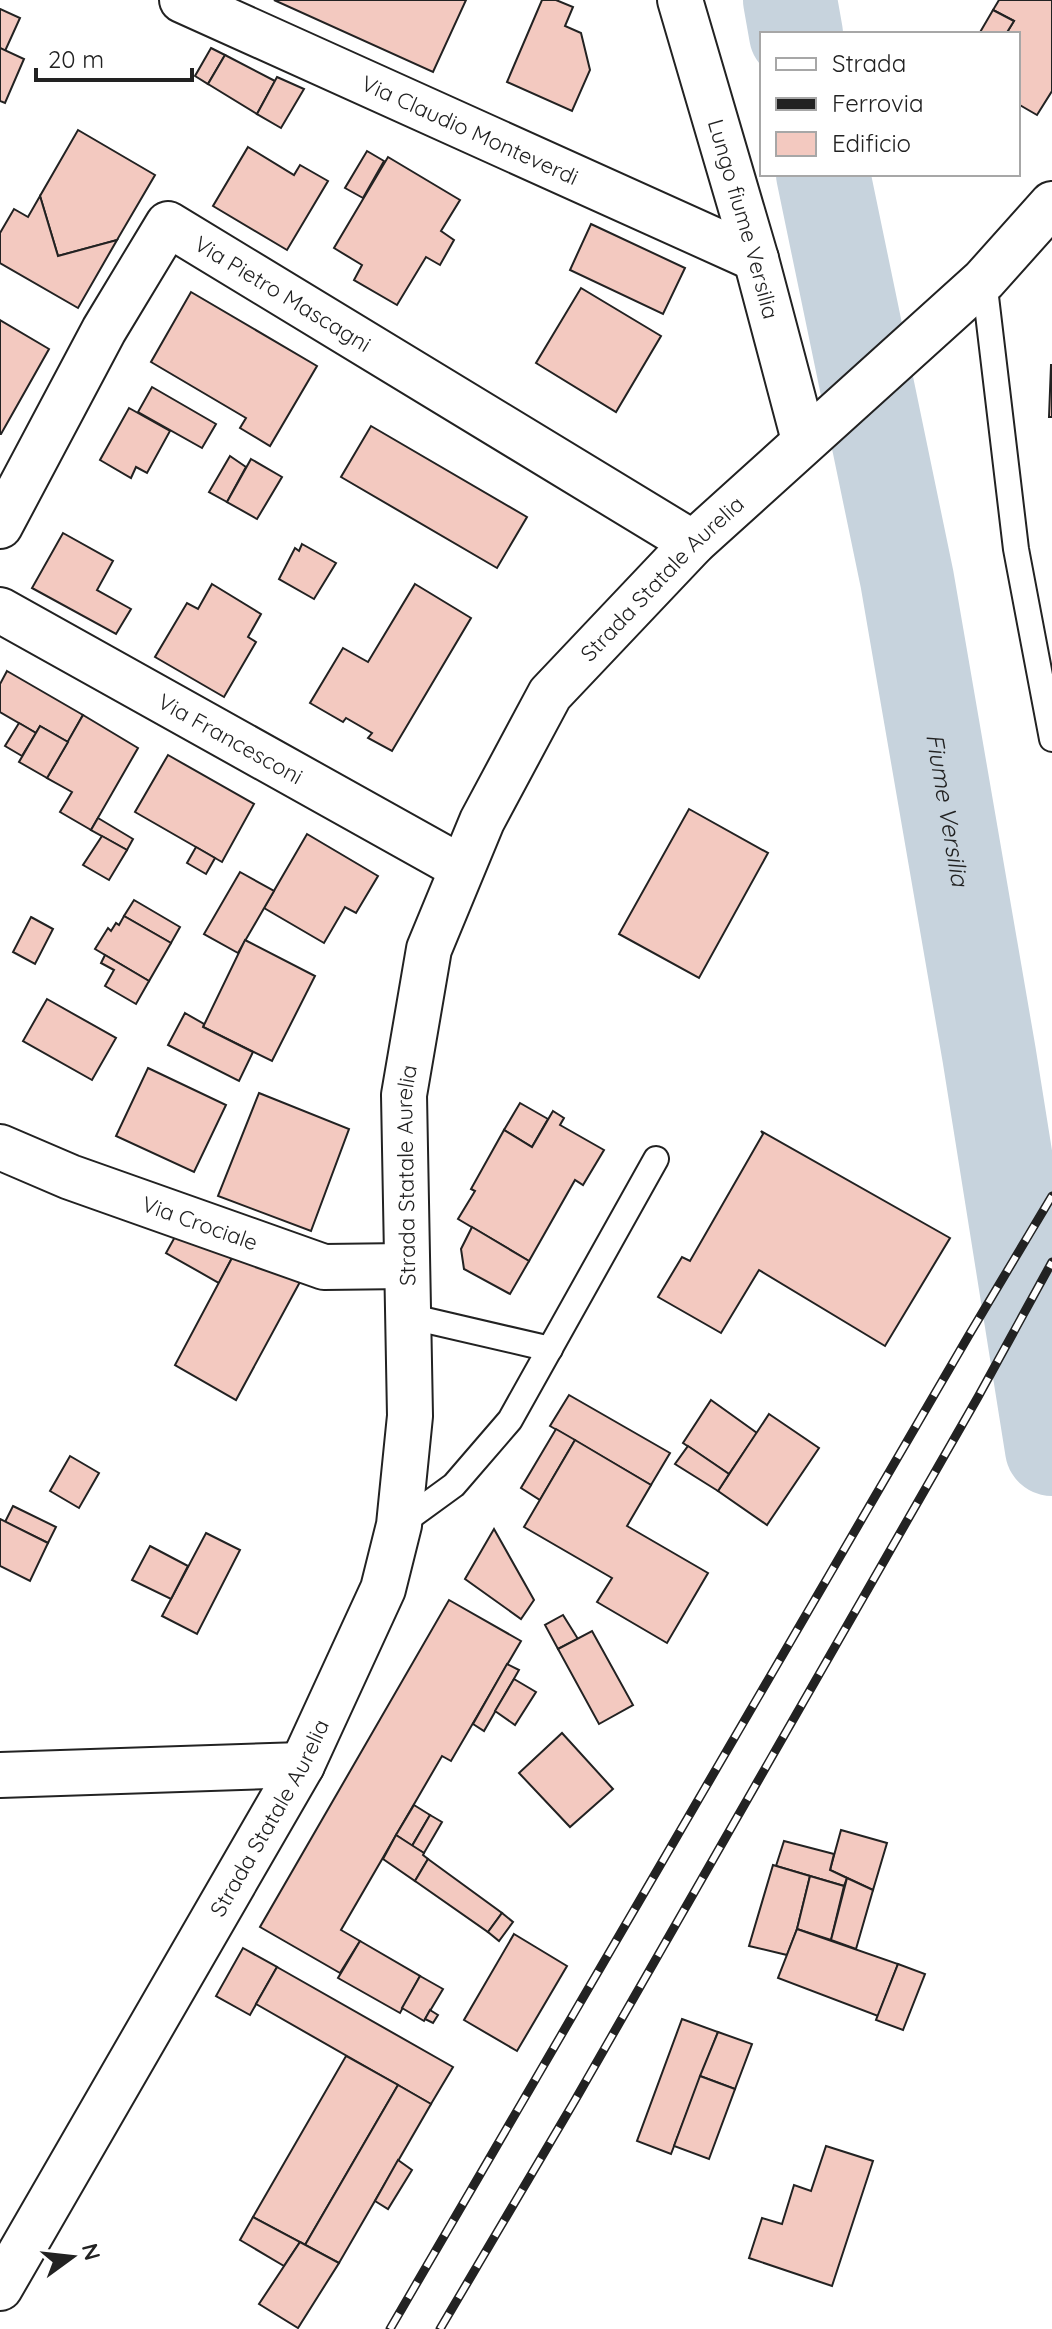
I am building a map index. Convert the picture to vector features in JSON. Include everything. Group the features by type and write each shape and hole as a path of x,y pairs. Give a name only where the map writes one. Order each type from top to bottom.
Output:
{"street":[{"name":"Via Claudio Monteverdi","path":"182,0 756,259"},
{"name":"Lungo fiume Versilia","path":"680,0 756,259 815,431"},
{"name":"Strada Statale Aurelia","path":"0,2288 302,1765 383,1589 399,1525 410,1416 404,1095 429,949 482,821 550,694 693,543 984,280 1052,204"},
{"name":"Via Pietro Mascagni","path":"0,526 104,330 168,224 693,543"},
{"name":"Via Francesconi","path":"0,610 462,868"},
{"name":"Via Crociale","path":"0,1147 70,1177 324,1267 406,1266"},
{"path":"0,1775 302,1765"}],"lane":[{"path":"984,280 1016,549 1052,739"},
{"path":"399,1525 454,1485 510,1420 656,1159"},
{"path":"408,1316 550,1349"}],"building":[{"path":"274,0 466,0 433,72"},
{"path":"542,0 556,0 573,7 565,26 581,33 590,70 572,111 507,82"},
{"path":"999,0 1052,0 1052,91 1037,115 1020,105 1020,32 1007,32 1014,21 993,10"},
{"path":"0,9 20,18 5,51 0,48"},
{"path":"993,10 1014,21 1007,32 980,32"},
{"path":"0,48 24,59 5,103 0,101"},
{"path":"211,48 225,55 208,84 195,76"},
{"path":"225,55 275,81 257,114 208,84"},
{"path":"277,77 304,89 281,128 257,114"},
{"path":"78,130 155,175 117,240 58,256 40,196"},
{"path":"248,147 294,175 300,165 328,181 287,250 213,206"},
{"path":"367,151 384,161 363,198 345,188"},
{"path":"388,157 460,200 441,231 454,240 440,265 426,257 397,305 354,280 362,265 334,248"},
{"path":"40,196 58,256 117,240 78,308 0,263 0,233 14,209 28,217"},
{"path":"591,224 685,268 663,314 570,270"},
{"path":"581,288 661,336 616,412 536,363"},
{"path":"191,292 317,366 270,446 240,428 246,418 151,362"},
{"path":"0,320 49,349 1,434 0,434"},
{"path":"1051,365 1052,417 1049,417"},
{"path":"152,387 216,424 202,448 138,412"},
{"path":"129,408 170,431 147,473 136,467 131,478 100,460"},
{"path":"371,426 527,517 497,568 341,477"},
{"path":"230,456 246,467 227,502 209,492"},
{"path":"251,459 282,477 257,519 227,502"},
{"path":"63,533 113,561 97,590 131,609 116,634 32,588"},
{"path":"302,544 336,563 314,599 279,579 295,548 299,551"},
{"path":"212,584 261,614 248,637 256,642 224,697 155,657 187,603 198,609"},
{"path":"415,584 471,618 392,751 368,738 372,733 346,718 343,722 310,703 343,648 368,662"},
{"path":"7,671 83,715 68,742 40,726 36,733 0,712 0,684"},
{"path":"83,715 138,748 91,830 60,812 72,792 47,778"},
{"path":"19,723 36,733 22,756 5,746"},
{"path":"40,726 68,742 47,778 19,762"},
{"path":"168,755 254,804 222,862 135,812"},
{"path":"689,809 768,853 699,978 619,934"},
{"path":"98,818 133,839 127,850 91,830"},
{"path":"307,834 378,876 356,913 345,907 324,943 264,908"},
{"path":"102,836 127,850 109,880 83,865"},
{"path":"196,847 215,858 206,874 187,863"},
{"path":"240,872 274,891 238,953 204,934"},
{"path":"134,900 180,927 171,943 124,916"},
{"path":"124,916 171,943 149,981 95,949 108,928 111,931 116,923 119,925"},
{"path":"31,917 53,929 35,964 13,952"},
{"path":"245,940 315,976 272,1061 203,1027"},
{"path":"105,955 149,981 136,1004 105,986 114,970 101,963"},
{"path":"47,999 116,1038 92,1080 23,1041"},
{"path":"185,1013 204,1024 203,1027 253,1052 239,1081 168,1045"},
{"path":"148,1068 226,1105 194,1172 116,1136"},
{"path":"259,1093 349,1129 311,1231 218,1196"},
{"path":"520,1103 548,1119 532,1147 504,1130"},
{"path":"553,1111 564,1118 560,1125 604,1150 583,1185 575,1180 529,1261 458,1219 504,1130 532,1147"},
{"path":"761,1131 950,1238 885,1346 759,1270 721,1333 658,1297 682,1257 690,1261 763,1134"},
{"path":"472,1227 529,1261 510,1294 464,1269 461,1249"},
{"path":"176,1235 232,1258 219,1283 166,1253"},
{"path":"232,1258 301,1280 236,1400 175,1365"},
{"path":"569,1395 670,1453 651,1485 550,1426"},
{"path":"711,1400 757,1433 729,1474 683,1443"},
{"path":"769,1414 819,1448 767,1525 718,1491"},
{"path":"556,1429 575,1440 540,1500 521,1488"},
{"path":"575,1440 651,1485 627,1526 708,1573 667,1643 597,1602 612,1578 524,1527"},
{"path":"688,1446 729,1474 718,1491 675,1464"},
{"path":"70,1456 99,1473 79,1508 50,1491"},
{"path":"13,1506 56,1527 48,1543 5,1522"},
{"path":"0,1519 48,1543 30,1581 0,1566"},
{"path":"494,1529 534,1600 521,1619 465,1579"},
{"path":"206,1533 240,1550 197,1634 162,1616"},
{"path":"150,1546 188,1566 171,1599 132,1580"},
{"path":"449,1600 521,1641 451,1761 442,1756 341,1930 360,1941 340,1973 260,1927"},
{"path":"563,1615 578,1639 558,1649 545,1625"},
{"path":"592,1631 633,1705 599,1724 558,1649"},
{"path":"507,1664 519,1670 484,1731 473,1724"},
{"path":"514,1679 536,1692 515,1725 495,1711"},
{"path":"562,1733 613,1789 570,1827 519,1773"},
{"path":"414,1805 430,1815 412,1846 396,1835"},
{"path":"430,1815 442,1822 424,1853 412,1846"},
{"path":"841,1830 887,1843 873,1890 830,1870"},
{"path":"396,1835 428,1859 415,1881 383,1859"},
{"path":"784,1841 834,1854 830,1870 847,1878 844,1886 776,1866"},
{"path":"428,1859 502,1913 488,1932 415,1881"},
{"path":"773,1865 810,1876 787,1955 749,1946"},
{"path":"810,1876 844,1886 831,1940 797,1929"},
{"path":"847,1878 873,1890 856,1949 831,1940"},
{"path":"502,1913 513,1922 499,1941 488,1932"},
{"path":"797,1929 898,1964 878,2016 778,1978"},
{"path":"514,1934 567,1966 517,2051 464,2020"},
{"path":"360,1941 420,1976 400,2013 338,1978"},
{"path":"243,1948 277,1967 250,2015 216,1996"},
{"path":"898,1964 925,1974 903,2030 876,2020"},
{"path":"277,1967 453,2067 431,2104 256,2004"},
{"path":"420,1976 443,1989 424,2021 402,2008"},
{"path":"430,2010 438,2015 433,2023 425,2019"},
{"path":"682,2019 718,2032 671,2154 637,2141"},
{"path":"718,2032 752,2044 735,2089 700,2076"},
{"path":"346,2056 398,2085 305,2245 253,2217"},
{"path":"700,2076 735,2089 709,2159 674,2146"},
{"path":"398,2085 431,2104 339,2263 305,2245"},
{"path":"826,2146 873,2161 832,2286 749,2258 762,2218 782,2224 794,2185 811,2191"},
{"path":"398,2160 412,2170 388,2209 375,2201"},
{"path":"253,2217 300,2242 284,2266 240,2240"},
{"path":"300,2242 339,2263 298,2328 259,2304"}],"waterway":[{"name":"Fiume Versilia","path":"790,0 796,32"},
{"name":"Fiume Versilia","path":"823,176 907,579 989,1054 1052,1449"}],"railway":[{"path":"390,2329 1052,1196"},
{"path":"440,2329 574,2102 978,1397 1052,1262"}]}
